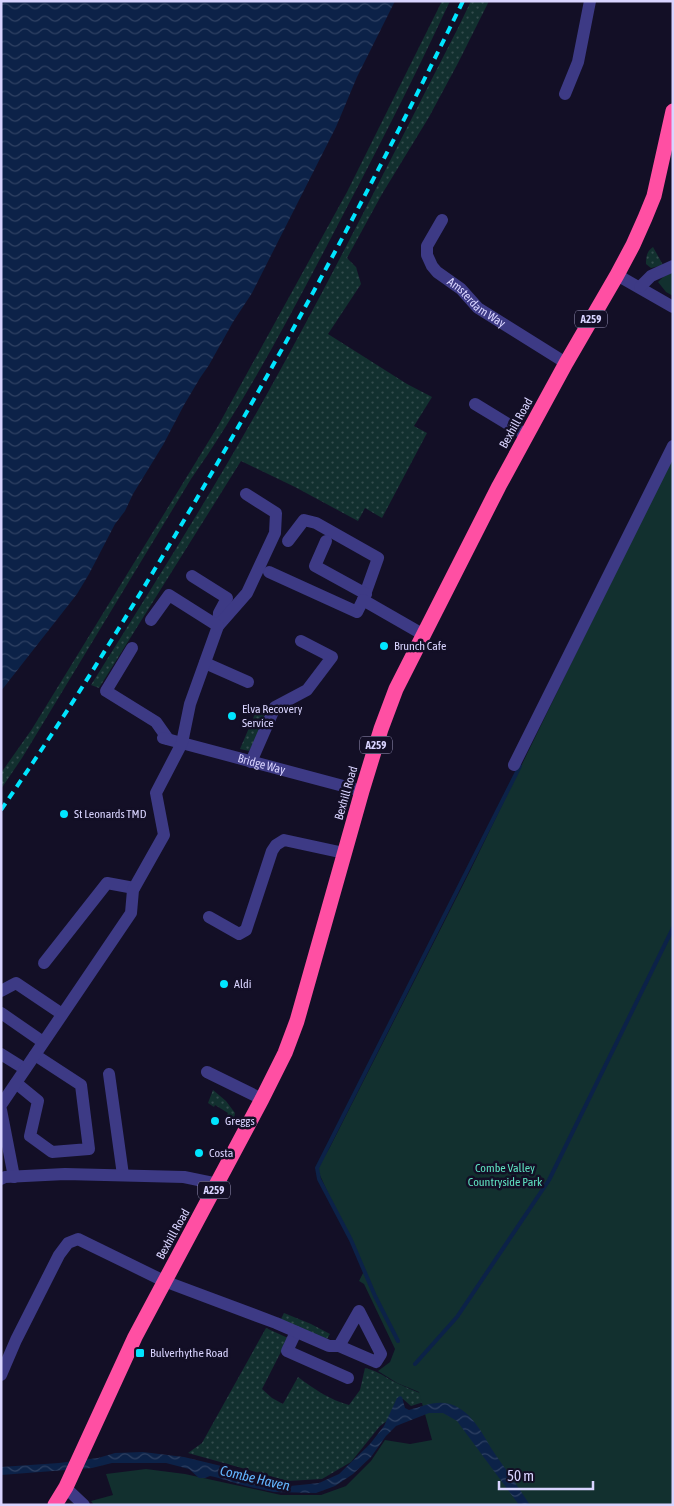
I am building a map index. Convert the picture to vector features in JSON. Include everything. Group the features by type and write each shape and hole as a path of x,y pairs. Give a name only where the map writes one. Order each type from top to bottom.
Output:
{"highway":[{"name":"Bexhill Road","path":"66,1488 135,1337 218,1184 285,1053 297,1021 362,791 381,729 396,689 526,435 617,275 646,218 654,196 673,111"},
{"name":"A259","path":"55,1505 66,1488"}],"street":[{"path":"565,94 578,62 590,1"},
{"name":"Amsterdam Way","path":"442,220 427,246 427,255 437,272 459,287 478,308 566,363"},
{"path":"640,287 651,276 673,266"},
{"path":"617,275 673,307"},
{"path":"475,404 526,435"},
{"path":"514,765 673,446"},
{"path":"218,626 247,593 275,533 276,513 246,494"},
{"path":"268,572 357,612 378,558 316,523 304,520 288,541"},
{"path":"326,541 315,566 424,635"},
{"path":"3,1097 16,1083 131,913 134,888 164,835 156,793 182,743 190,704 218,626 219,613 227,598 192,576"},
{"path":"151,620 169,595 218,626"},
{"path":"251,762 275,707 306,690 332,657 301,641"},
{"name":"Bridge Way","path":"132,648 106,691 156,722 165,738 362,791"},
{"path":"205,663 248,682"},
{"path":"209,917 238,934 246,930 272,851 276,845 284,840 344,853"},
{"path":"44,963 107,883 134,888"},
{"path":"1,991 16,983 62,1014"},
{"path":"1,1013 43,1042"},
{"path":"1,1054 25,1069"},
{"path":"16,1083 38,1101 30,1136 52,1152 89,1150 81,1085 35,1055"},
{"path":"207,1072 262,1099"},
{"path":"109,1074 123,1176"},
{"path":"1,1110 8,1178 65,1174 184,1177 218,1184"},
{"path":"1,1375 16,1340 60,1255 68,1243 78,1240 164,1281 329,1346 339,1346"},
{"path":"296,1332 287,1351 348,1378"},
{"path":"66,1488 84,1505"}],"green space":[{"path":"442,1 450,1 422,61 266,359 22,758 1,789 1,773 32,729 218,426 347,192"},
{"path":"471,1 489,1 429,117 382,194 347,258 356,267 361,284 328,334 407,384 432,397 414,426 427,433 382,518 365,508 358,521 295,487 241,461 99,688 91,685 203,504 292,349"},
{"path":"653,247 663,265 651,268 646,264 646,259 648,252"},
{"path":"673,270 673,296 666,292 658,282"},
{"name":"Combe Valley Countryside Park","path":"673,457 673,1505 94,1505 91,1501 113,1495 106,1474 146,1469 185,1474 281,1495 321,1495 346,1486 371,1461 385,1440 410,1444 432,1440 419,1392 397,1383 378,1371 390,1362 395,1349 364,1284 359,1281 364,1271 317,1169 330,1147 470,871"},
{"path":"257,709 269,714 249,751 240,749"},
{"path":"213,1090 226,1101 235,1113 234,1119 215,1105 214,1107 208,1103"},
{"path":"284,1313 330,1334 327,1339 280,1321"},
{"path":"266,1328 288,1338 262,1389 272,1398 283,1404 298,1377 322,1394 349,1405 360,1390 365,1368 433,1399 411,1406 403,1399 397,1399 394,1416 380,1426 351,1462 322,1479 288,1481 188,1453 202,1443"}],"water":[{"path":"1,1 395,1 357,77 336,127 252,293 184,405 77,594 1,691"},
{"name":"Combe Haven","path":"400,1396 405,1408 409,1410 430,1404 445,1403 458,1407 465,1412 477,1425 530,1505 519,1505 457,1421 443,1413 429,1413 396,1426 386,1436 371,1457 353,1474 335,1486 316,1493 274,1492 210,1476 199,1478 189,1469 166,1463 112,1463 92,1468 1,1475 1,1467 59,1463 98,1458 115,1453 143,1452 184,1457 246,1472 269,1481 290,1486 319,1483 339,1474 370,1444 384,1426 397,1398"}],"waterway":[{"path":"398,1341 375,1296 351,1240 319,1179 317,1168 520,766"},
{"path":"415,1364 457,1317 549,1180 673,928"}],"railway":[{"path":"1,810 133,605 233,436 329,264 463,1"}],"place":[{"name":"Brunch Cafe","path":"384,646"},
{"name":"Elva Recovery Service","path":"232,716"},
{"name":"St Leonards TMD","path":"64,814"},
{"name":"Aldi","path":"224,984"},
{"name":"Greggs","path":"215,1121"},
{"name":"Costa","path":"199,1153"},
{"name":"Bulverhythe Road","path":"140,1353"}]}
